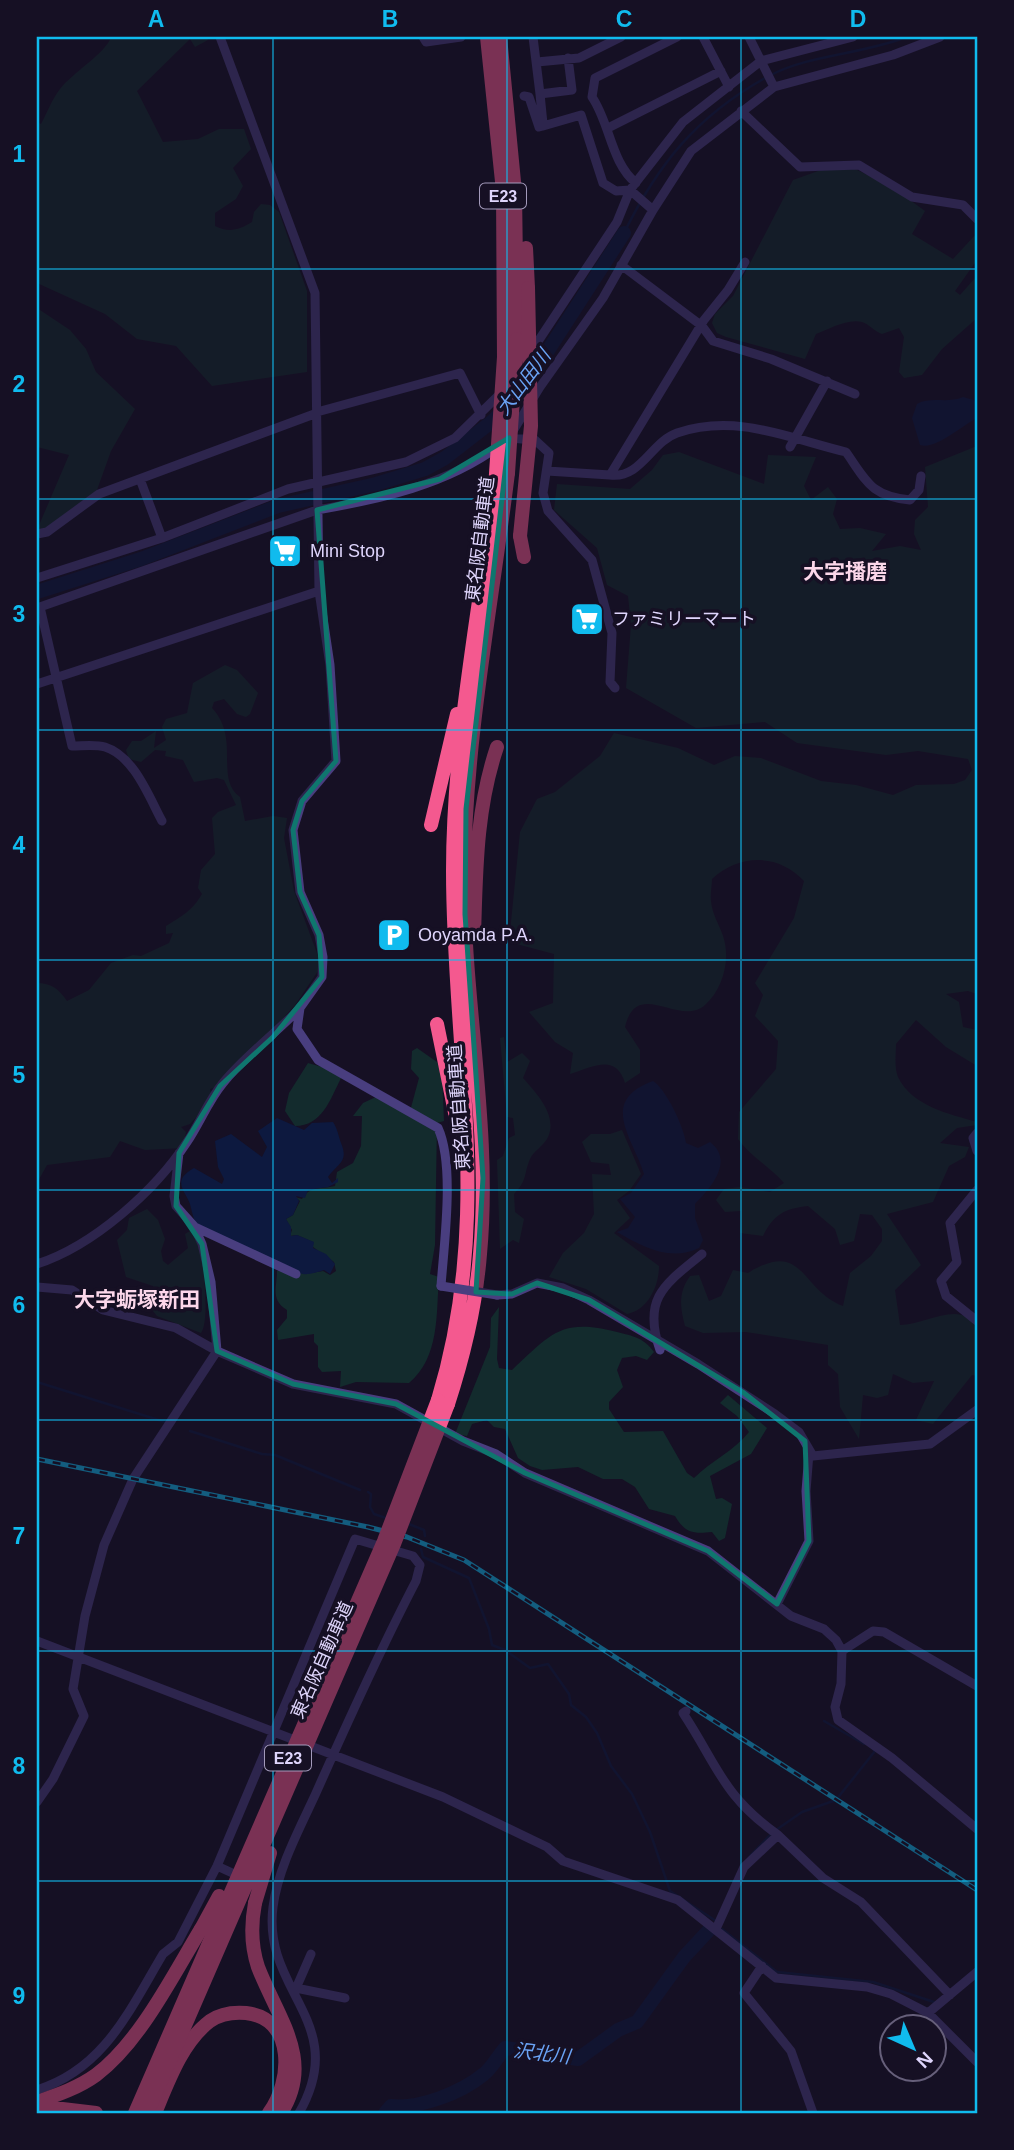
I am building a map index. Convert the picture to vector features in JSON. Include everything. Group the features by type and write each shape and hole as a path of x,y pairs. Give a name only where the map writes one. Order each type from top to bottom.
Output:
{"highway":[{"name":"東名阪自動車道","path":"135,2113 443,1402 454,1340 467,1253 469,1169 453,869 454,810 495,488 504,356 503,191 487,37"},
{"name":"東名阪自動車道","path":"147,2113 394,1544 466,1341 480,1254 482,1146 465,915 466,809 470,755 508,473 517,339 515,192 509,101 500,37"},
{"path":"515,192 526,244 528,288 531,426 520,536 524,557"},
{"path":"431,825 463,679 471,661"},
{"path":"472,1023 480,816 487,777 498,747"},
{"path":"437,1024 461,1143 467,1253"},
{"path":"281,2113 296,2074 295,2049 258,1965 252,1934 255,1903 321,1710"},
{"path":"37,2104 68,2092 97,2074 120,2051 152,2008 201,1928 281,1759 298,1736"},
{"path":"155,2113 170,2077 197,2034 212,2020 234,2012 257,2015 267,2022 284,2045 285,2083 269,2113"},
{"path":"37,2104 96,2113"}],"street":[{"path":"37,1264 74,1249 110,1223 152,1184 179,1153 226,1079 300,1008 322,977 323,957 319,935 300,892 293,830 302,801 335,761 330,665 319,591 315,293 220,37"},
{"path":"423,37 426,42 461,37"},
{"path":"533,37 543,126"},
{"path":"595,37 599,48"},
{"path":"537,62 579,58 621,37"},
{"path":"653,210 624,174 608,128 592,97 595,78 677,37"},
{"path":"704,37 729,87"},
{"path":"751,37 774,87"},
{"path":"37,578 162,538 260,499 406,462 455,438 481,415 510,382 617,222 633,187 682,122 763,64 853,37"},
{"path":"162,821 135,772 116,753 96,746 72,747 38,608 318,509 363,502 440,479 488,454 509,438 540,387 603,298 653,210 691,151 774,87 892,55 940,37"},
{"path":"540,94 572,90 568,58"},
{"path":"608,128 721,71"},
{"path":"524,96 529,97 540,127 581,115 603,183 622,193 633,187"},
{"path":"741,111 800,167 859,165 912,197 963,205 977,219"},
{"path":"610,475 745,262"},
{"path":"621,265 702,326 713,341 749,351 855,394"},
{"path":"37,534 47,531 88,499 139,479 317,413 460,373 481,415"},
{"path":"792,443 827,381"},
{"path":"547,471 618,476 634,470 674,434 698,428 741,424 792,443 846,452 871,488 890,498 910,500 919,490 921,476"},
{"path":"509,438 543,444 549,453 543,493 548,511 592,560 612,633 610,682 615,688"},
{"path":"139,479 162,538"},
{"path":"37,684 319,591"},
{"path":"300,1008 297,1029 318,1060 438,1128 445,1143 446,1207 441,1286 497,1295 512,1294 537,1283 563,1288 656,1339 789,1424 805,1441 809,1453 806,1491 809,1541 776,1604"},
{"path":"977,1133 973,1138 977,1151"},
{"path":"179,1153 174,1187 176,1206 194,1226 212,1237 296,1274"},
{"path":"977,1190 950,1223 958,1256 957,1262 941,1281 946,1296 977,1321"},
{"path":"37,1802 53,1779 81,1725 83,1709 73,1689 85,1616 99,1564 130,1485 216,1351 211,1282 202,1244 194,1226"},
{"path":"660,1350 656,1339 654,1309 660,1292 679,1270 702,1254"},
{"path":"37,1287 72,1290 103,1310 176,1328 216,1351 293,1384 396,1404 463,1441 496,1454 525,1473 708,1550 776,1604 805,1623 824,1629 836,1640 842,1651 841,1684 835,1707 838,1720 892,1758 977,1829"},
{"path":"809,1453 819,1456 930,1444 977,1410"},
{"path":"37,2090 70,2077 105,2046 163,1955 178,1942 217,1866 355,1539 413,1556 420,1565 416,1581 370,1667 292,1846 276,1892 271,1926 273,1944 294,1986 316,2044 313,2083 299,2113"},
{"path":"842,1651 873,1631 884,1632 977,1686"},
{"path":"37,1642 443,1797 547,1847 562,1861 678,1900 776,1978 867,1987 891,1994 928,2013 977,2062"},
{"path":"686,1711 682,1713 728,1789 750,1814 778,1835 823,1878 861,1902 950,1995"},
{"path":"716,1929 744,1867 778,1835"},
{"path":"217,1866 276,1892"},
{"path":"294,1986 311,1954"},
{"path":"762,1966 744,1993 791,2051 813,2113"},
{"path":"928,2013 977,1972"},
{"path":"294,1986 345,1998"}],"highlighted area":[{"path":"509,438 466,809 465,914 483,1178 476,1292 512,1294 537,1283 589,1300 744,1393 805,1441 809,1541 777,1604 708,1551 525,1473 396,1404 293,1384 217,1351 202,1244 176,1206 179,1153 220,1086 273,1037 322,977 319,935 300,892 293,830 302,801 336,761 317,510 440,479"}],"green space":[{"path":"111,37 207,37 208,40 195,47 190,39 137,91 163,142 198,139 219,129 244,129 251,149 233,168 243,186 236,199 215,213 215,226 229,230 243,227 252,222 254,212 261,204 270,205 279,212 307,291 307,372 212,386 176,346 137,339 105,314 37,283 37,122 41,124 60,89 103,50"},
{"path":"853,168 892,187 925,211 912,234 953,259 977,233 977,260 955,291 960,295 976,277 977,271 977,318 942,349 922,375 904,378 899,372 904,337 899,328 882,334 867,324 851,321 816,334 805,359 726,337 717,333 712,323 715,314 733,296 793,180 821,170"},
{"path":"37,308 70,330 86,349 96,372 135,409 111,451 97,490 45,529 37,530 69,455 37,447"},
{"path":"977,446 977,994 968,991 946,994 959,1002 963,1027 977,1030 977,1066 946,1047 916,1020 896,1044 895,1060 898,1077 912,1095 932,1107 977,1122 977,1125 957,1128 940,1143 969,1147 965,1157 949,1166 933,1202 887,1214 921,1265 895,1290 900,1325 952,1314 970,1319 977,1327 977,1376 972,1375 933,1424 916,1420 934,1381 913,1383 893,1374 888,1395 877,1398 863,1395 859,1439 840,1407 838,1374 828,1365 828,1345 746,1332 703,1333 685,1326 681,1306 683,1288 690,1276 699,1275 709,1301 721,1296 733,1270 748,1273 766,1264 780,1261 800,1270 829,1299 843,1306 850,1273 871,1256 882,1241 882,1229 872,1215 860,1214 854,1241 840,1245 835,1229 808,1206 781,1214 771,1222 763,1236 740,1233 741,1211 725,1212 716,1200 724,1189 740,1187 770,1192 784,1183 738,1139 739,1112 776,1069 778,1041 755,1016 763,995 755,983 794,918 804,881 782,865 758,860 734,865 712,879 712,906 723,936 726,954 724,973 717,991 705,1005 695,1010 683,1011 649,1004 639,1006 631,1013 625,1027 640,1050 640,1073 625,1083 616,1068 610,1065 595,1066 570,1074 573,1053 555,1042 529,1012 553,1003 554,954 509,942 520,832 537,799 555,792 600,756 614,733 678,748 714,765 735,756 761,758 821,781 856,785 893,795 916,785 954,784 965,780 972,770 968,759 918,751 886,755 797,743 765,722 696,728 626,688 631,625 628,596 607,585 597,548 554,510 557,484 630,489 652,470 663,455 679,452 764,484 768,455 816,457 804,486 811,500 828,487 837,499 833,514 840,529 860,528 886,534 872,551 900,546 921,550 914,534 915,520 928,507 925,467"},
{"path":"225,665 237,670 258,693 250,714 246,717 237,714 224,699 214,702 212,708 225,732 229,779 240,797 245,821 273,816 287,818 284,838 294,891 318,956 318,971 295,1005 224,1085 210,1089 212,1100 190,1124 181,1127 186,1132 183,1148 145,1150 120,1141 110,1157 47,1165 37,1183 37,983 54,987 67,1001 89,990 111,963 133,955 141,956 169,943 173,933 166,934 166,926 190,909 202,894 198,888 201,870 215,854 212,818 218,812 236,805 224,780 217,778 194,782 183,760 165,756 166,751 155,750 141,762 129,759 126,750 132,741 141,741 156,731 154,748 166,740 162,727 166,719 187,713 193,683"},
{"path":"504,1037 507,1062 522,1053 530,1061 523,1078 544,1105 550,1129 546,1140 531,1156 523,1181 514,1194 515,1212 524,1219 519,1243 513,1240 500,1249 497,1160 503,1156 509,1138 515,1135 513,1118 507,1117 500,1038"},
{"path":"417,1048 437,1062 442,1074 444,1121 437,1123 435,1245 430,1274 439,1277 431,1348 426,1361 409,1383 356,1382 340,1387 341,1371 322,1372 318,1367 318,1346 314,1342 314,1334 278,1340 277,1330 287,1318 287,1310 276,1297 277,1271 323,1271 330,1275 336,1271 334,1262 313,1247 313,1242 297,1235 290,1236 292,1230 286,1219 293,1215 300,1201 295,1197 302,1199 312,1190 335,1186 337,1172 353,1163 361,1146 362,1116 353,1116 363,1103 378,1096 409,1115 419,1078 411,1069 412,1051"},
{"path":"308,1063 340,1072 341,1078 319,1117 304,1125 295,1126 285,1111 289,1093"},
{"path":"622,1130 641,1174 629,1191 617,1200 630,1218 614,1233 659,1266 651,1296 641,1308 627,1314 586,1289 549,1277 563,1253 584,1233 594,1214 592,1174 611,1175 609,1164 591,1162 582,1142 591,1134 610,1134"},
{"path":"147,1209 158,1220 165,1239 161,1251 163,1261 168,1265 188,1248 185,1234 190,1231 198,1234 205,1301 204,1326 201,1333 157,1316 153,1311 153,1286 126,1277 117,1240 127,1230 129,1218"},
{"path":"499,1307 499,1368 512,1370 548,1338 570,1328 598,1328 617,1332 633,1336 646,1344 654,1352 647,1360 636,1356 622,1358 617,1370 623,1387 609,1402 609,1409 624,1432 663,1431 687,1473 694,1478 749,1432 737,1416 720,1403 728,1395 767,1428 751,1454 710,1476 716,1499 722,1498 732,1504 725,1538 719,1541 712,1532 690,1531 682,1526 675,1516 649,1509 635,1487 622,1479 603,1479 578,1467 542,1470 530,1466 518,1458 505,1429 494,1427 487,1420 472,1424 467,1436 455,1434 490,1347 491,1318"}],"water":[{"path":"963,397 977,401 977,418 941,441 926,446 920,445 912,418 917,404"},
{"path":"653,1081 674,1109 686,1143 698,1148 710,1142 720,1158 718,1174 695,1204 695,1218 703,1240 699,1248 678,1254 657,1251 617,1232 628,1228 635,1217 620,1199 631,1193 644,1174 624,1122 623,1110 627,1099 636,1089"},
{"path":"277,1118 304,1130 312,1123 333,1122 337,1130 344,1154 341,1162 328,1177 332,1183 338,1178 338,1182 328,1187 308,1190 305,1198 296,1196 299,1201 293,1215 286,1219 291,1227 291,1236 297,1235 314,1242 313,1248 326,1254 335,1264 330,1274 324,1270 308,1274 296,1272 204,1231 196,1222 182,1186 183,1177 194,1168 222,1184 224,1179 218,1167 215,1141 231,1134 262,1157 267,1147 258,1131"}],"waterway":[{"name":"大山田川","path":"771,75 802,63 906,37"},
{"name":"大山田川","path":"624,233 651,185 682,144 719,109 765,78"},
{"name":"大山田川","path":"37,592 141,559 278,506 376,484 425,469 445,458 494,420 527,383 624,233"},
{"path":"37,1382 165,1422"},
{"path":"190,1431 262,1454 275,1455 360,1490"},
{"path":"368,1492 371,1494 370,1507 374,1514 389,1519"},
{"path":"409,1524 424,1530 425,1536"},
{"path":"421,1549 423,1557 469,1578 489,1629 492,1645 505,1650 530,1668 548,1664 569,1694 571,1705 586,1717 597,1733 611,1766 632,1794 650,1832 670,1891 716,1921"},
{"path":"824,1721 864,1744"},
{"path":"776,1830 802,1812 836,1800 875,1751 873,1749"},
{"path":"749,1857 771,1834"},
{"name":"沢北川","path":"385,2113 391,2106 427,2102 464,2087 487,2071 505,2048 578,2059 618,2030 637,2022 684,1957 710,1929"},
{"path":"722,1929 777,1972 873,1982 934,2002"}],"railway":[{"path":"37,1459 368,1527 407,1537 464,1560 977,1890"}],"place":[{"name":"Mini Stop","path":"285,551"},
{"name":"ファミリーマート","path":"587,619"},
{"name":"Ooyamda P.A.","path":"394,935"}],"district":[{"name":"大字播磨","path":"845,572"},
{"name":"大字蛎塚新田","path":"137,1300"}]}
